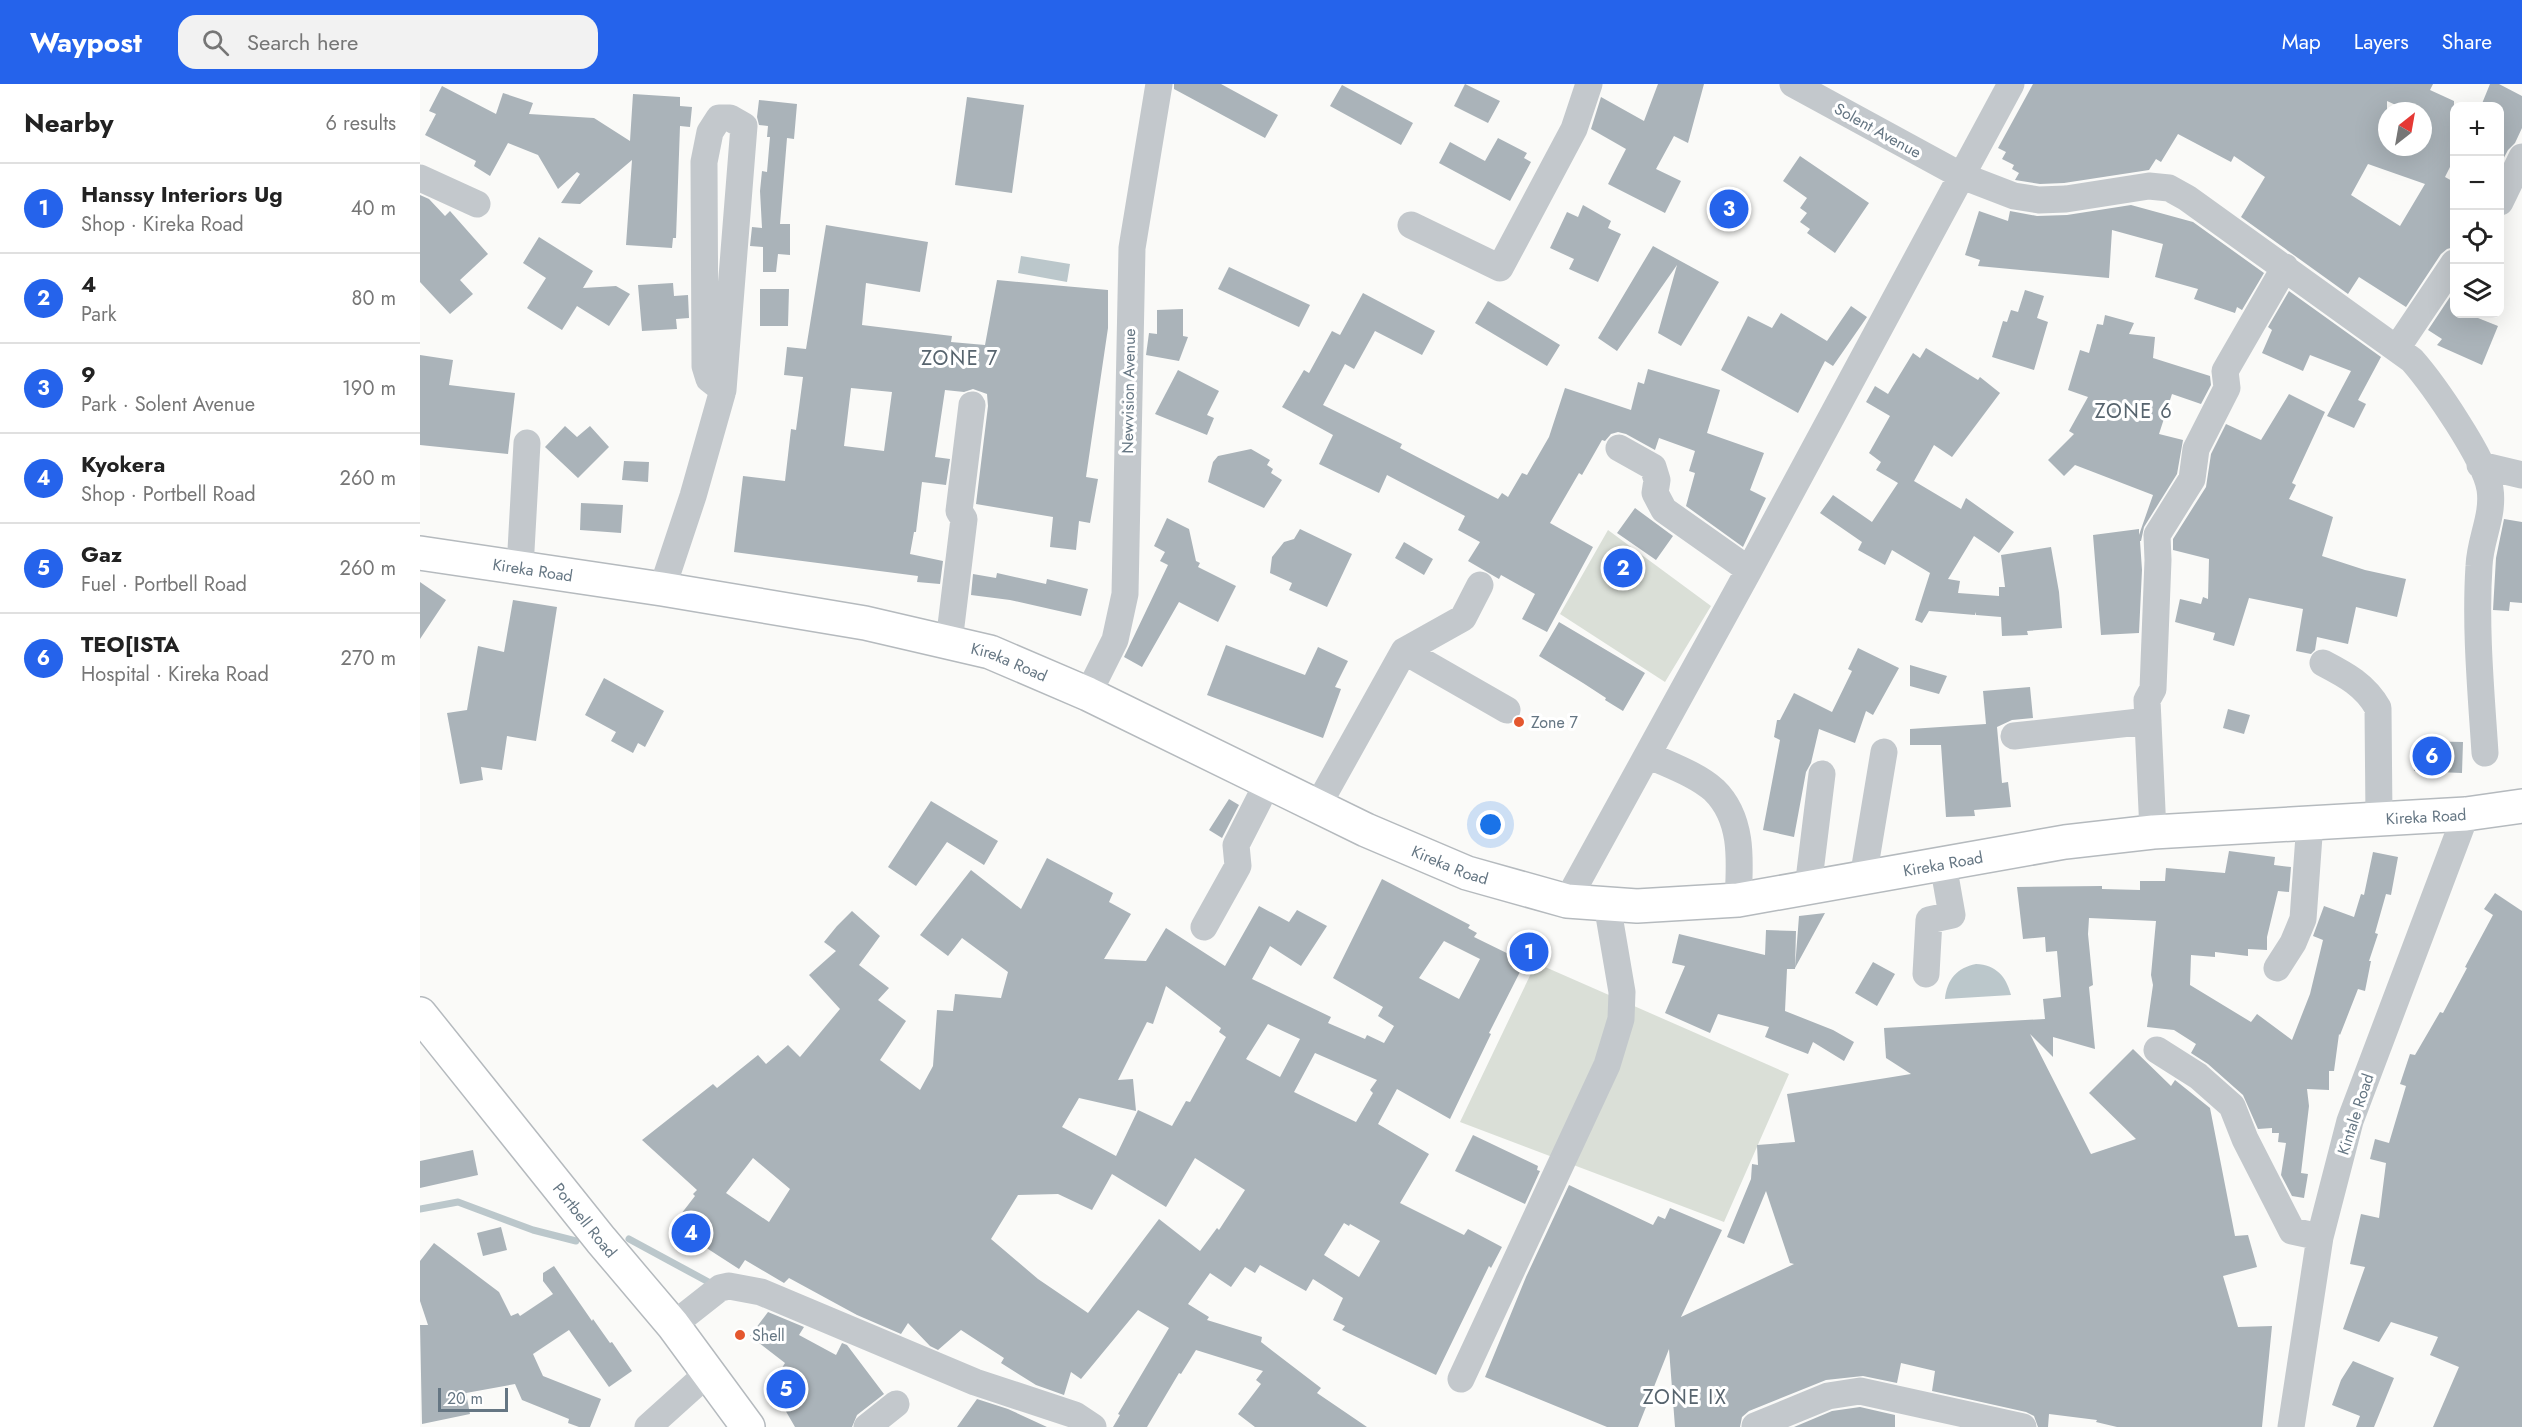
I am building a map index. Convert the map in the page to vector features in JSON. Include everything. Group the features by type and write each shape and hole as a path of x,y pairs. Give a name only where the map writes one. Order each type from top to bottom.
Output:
{"main road":[{"name":"Kireka Road","path":"420,554 662,589 865,622 990,652 1088,694 1317,807 1467,873 1567,901 1637,906 1738,900 2065,842 2153,832 2466,814 2522,806"},
{"name":"Portbell Road","path":"420,1014 601,1240 673,1325 748,1427"}],"street":[{"name":"Newvision Avenue","path":"1088,694 1114,640 1125,594 1132,248 1159,84"},
{"path":"1411,225 1500,267 1574,129 1589,84"},
{"name":"Solent Avenue","path":"1794,84 1962,176 2014,196 2039,200 2066,199 2149,186 2169,188 2187,198 2285,267 2412,360 2433,384 2480,465 2489,487 2492,511 2479,563 2477,648 2485,753"},
{"path":"1567,901 1749,570 2011,84"},
{"path":"662,589 693,496 723,390 744,126 730,118 720,118 710,132 704,162 705,366 709,378 723,390"},
{"path":"2504,192 2522,157"},
{"path":"420,178 477,204"},
{"path":"705,233 735,234"},
{"path":"2397,348 2453,264"},
{"path":"2153,832 2147,700 2153,688 2157,535 2192,479 2196,449 2227,388 2225,371 2285,267"},
{"path":"949,642 964,519 959,511 972,405"},
{"path":"520,568 527,443"},
{"path":"1619,448 1653,467 1656,480 1655,493 1664,510 1749,570"},
{"path":"2480,465 2522,475"},
{"path":"1317,807 1404,651 1463,618 1480,585"},
{"path":"1404,651 1507,710"},
{"path":"2323,663 2354,680 2370,693 2378,708 2379,818"},
{"path":"2014,736 2148,721"},
{"path":"1863,878 1884,752"},
{"path":"1648,755 1713,790 1730,811 1740,851 1738,900"},
{"path":"1808,888 1822,774"},
{"path":"1204,927 1238,866 1236,845 1268,782"},
{"name":"Kintale Road","path":"2291,1427 2320,1237 2350,1121 2466,814"},
{"path":"2277,968 2293,943 2303,919 2310,822"},
{"path":"1926,974 1929,920 1952,915 1943,864"},
{"path":"1461,1379 1607,1065 1621,1019 1622,992 1607,904"},
{"path":"2157,1050 2198,1076 2232,1106 2245,1139 2292,1232 2320,1237"},
{"path":"673,1325 720,1288 729,1286 760,1292 975,1382 1075,1415 1093,1427"},
{"path":"648,1427 708,1373"},
{"path":"1755,1426 1828,1396 1860,1391 2023,1427"},
{"path":"867,1427 896,1404"}],"shaded area":[{"path":"1021,256 1070,264 1067,282 1018,273"},
{"path":"1608,530 1711,606 1665,682 1560,614"},
{"path":"1536,963 1789,1074 1724,1222 1460,1122"},
{"path":"1976,964 1995,969 2003,977 2011,995 1945,999 1948,986 1954,976 1963,968"}],"building":[{"path":"1174,84 1221,84 1278,115 1265,138 1174,89"},
{"path":"1465,84 1500,101 1488,123 1454,106"},
{"path":"1658,84 1704,84 1688,143 1674,136 1656,169 1681,181 1665,213 1608,184 1626,149 1591,129 1601,97 1644,121"},
{"path":"2033,84 2433,84 2430,90 2454,101 2450,102 2450,167 2445,177 2450,180 2450,248 2441,254 2406,307 2359,277 2348,294 2241,217 2265,177 2234,156 2231,162 2178,134 2161,162 2156,159 2149,170 2064,183 2040,184 2015,180 2019,173 2012,169 2014,165 2002,159 2006,152 1998,148","holes":["2368,164 2425,184 2400,226 2351,195"]},
{"path":"2490,84 2499,84 2522,96 2522,128 2515,143 2504,158 2504,102 2483,102"},
{"path":"1342,85 1413,123 1401,145 1330,106"},
{"path":"442,86 496,114 503,93 533,103 529,114 594,118 630,141 633,94 680,97 680,106 692,107 690,127 680,126 676,238 673,238 672,248 626,245 632,160 580,204 561,203 580,174 577,172 558,189 538,155 508,143 490,176 474,166 476,161 425,135 436,114 429,111"},
{"path":"967,97 1024,105 1012,193 955,185"},
{"path":"759,100 797,104 794,139 787,138 780,224 790,224 790,255 778,254 776,272 763,272 763,247 750,246 752,227 762,228 760,191 762,171 767,172 770,137 767,137 768,126 759,125 757,117"},
{"path":"1498,138 1527,153 1524,158 1531,162 1510,201 1439,163 1450,142 1485,161"},
{"path":"1800,156 1869,203 1835,253 1807,233 1810,229 1800,222 1807,213 1800,208 1807,198 1783,181"},
{"path":"420,195 429,199 445,216 450,211 488,254 460,280 473,294 450,314 420,282"},
{"path":"1583,205 1611,221 1608,228 1621,234 1598,282 1569,269 1574,259 1550,248 1567,212 1578,217"},
{"path":"2131,205 2193,222 2264,273 2242,310 2237,307 2235,313 2194,299 2198,289 2155,277 2163,244 2112,230 2109,278 1978,266 1980,260 1965,255 1979,211 2008,221 2010,211 2037,216 2067,215"},
{"path":"826,225 928,242 920,292 866,283 862,325 952,336 951,342 985,345 997,280 1108,290 1108,328 1086,477 1098,479 1090,523 1079,521 1076,550 1050,547 1053,517 976,504 988,406 987,394 973,389 964,392 945,390 935,457 950,459 946,485 922,482 916,532 914,532 910,554 943,561 940,584 917,582 918,576 734,552 743,476 785,481 791,429 796,430 803,377 784,375 787,347 806,349","holes":["851,388 892,392 884,451 844,446"]},
{"path":"539,237 593,271 583,288 616,286 630,294 609,326 577,306 562,330 527,308 546,278 523,263"},
{"path":"1653,246 1719,282 1681,346 1658,333 1677,265 1617,351 1598,338"},
{"path":"1229,267 1310,305 1299,327 1218,289"},
{"path":"673,283 674,296 688,295 689,318 676,319 677,329 642,331 638,285"},
{"path":"760,289 789,289 788,326 760,326"},
{"path":"2025,290 2044,296 2037,318 2048,322 2034,370 1992,357 2003,321 2007,322 2011,310 2018,312"},
{"path":"2289,291 2381,357 2358,400 2366,404 2354,428 2327,416 2351,371 2310,355 2303,371 2262,353 2272,330 2268,327"},
{"path":"1363,293 1435,331 1422,355 1375,331 1354,369 1345,364 1323,405 1402,444 1400,448 1498,499 1502,493 1508,497 1522,473 1527,475 1549,437 1565,388 1631,410 1638,382 1644,384 1648,369 1720,390 1707,433 1764,453 1750,490 1766,498 1743,547 1686,506 1695,473 1689,471 1695,451 1659,438 1655,450 1626,434 1618,432 1611,434 1605,441 1602,440 1582,475 1579,473 1550,523 1593,547 1547,632 1522,619 1535,594 1501,575 1499,579 1468,561 1480,542 1458,530 1465,516 1387,475 1379,493 1319,464 1333,435 1282,407 1304,370 1309,373 1332,331 1340,335"},
{"path":"2450,297 2450,318 2478,318 2498,326 2482,365 2437,345 2442,339 2428,330"},
{"path":"1488,301 1560,345 1547,366 1475,323"},
{"path":"1851,306 1867,317 1833,366 1825,361 1798,413 1721,370 1748,316 1772,328 1781,313 1827,341"},
{"path":"1183,309 1183,336 1188,337 1179,361 1146,355 1149,333 1157,334 1157,310"},
{"path":"2105,315 2134,323 2129,334 2155,337 2153,358 2210,376 2211,385 2201,404 2172,394 2159,434 2183,440 2177,474 2144,527 2140,541 2142,570 2139,633 2101,635 2093,535 2139,529 2139,535 2153,495 2075,465 2064,476 2048,460 2074,434 2069,431 2088,397 2068,390 2080,350 2089,353 2097,324 2103,325"},
{"path":"1926,348 1978,380 1980,377 2000,393 1952,457 1934,445 1914,481 1961,509 1966,498 2014,532 1999,553 1974,536 1948,579 1960,581 1958,593 1999,596 1999,587 2005,587 2001,555 2051,547 2059,592 2062,628 2027,631 2028,635 2002,636 2001,617 1976,615 1976,612 1975,615 1929,611 1922,623 1915,620 1930,573 1892,550 1885,565 1858,550 1862,542 1820,513 1833,495 1872,522 1898,483 1876,470 1881,462 1869,453 1890,416 1866,402 1875,386 1888,394 1913,353 1920,358"},
{"path":"420,355 453,360 449,385 515,393 508,454 420,445"},
{"path":"1178,370 1219,391 1207,415 1214,418 1207,435 1155,414"},
{"path":"2289,394 2325,412 2292,483 2296,485 2289,499 2333,517 2322,556 2365,570 2406,579 2397,617 2356,607 2348,644 2317,637 2315,650 2311,654 2296,651 2303,609 2249,598 2234,646 2213,640 2215,633 2175,622 2180,599 2201,604 2203,597 2208,599 2209,559 2173,550 2173,539 2206,487 2211,454 2226,424 2261,440"},
{"path":"565,426 577,437 590,426 609,447 578,478 545,447"},
{"path":"1251,449 1270,460 1267,465 1273,469 1271,473 1282,480 1264,508 1208,482 1213,462 1218,456"},
{"path":"624,461 649,462 648,482 622,480"},
{"path":"581,503 623,505 621,533 580,530"},
{"path":"1635,508 1673,536 1656,560 1617,533"},
{"path":"1167,518 1189,529 1196,561 1200,563 1198,567 1236,586 1218,622 1179,602 1142,667 1124,657 1168,565 1160,561 1165,552 1154,546"},
{"path":"2504,519 2522,522 2522,603 2510,602 2509,611 2493,610 2496,558"},
{"path":"1300,529 1352,554 1327,607 1289,590 1292,583 1270,573 1272,557 1284,542 1294,539"},
{"path":"1404,542 1433,559 1424,575 1395,558"},
{"path":"997,573 1046,584 1047,579 1088,589 1081,616 1010,600 971,595 973,574 996,578"},
{"path":"420,582 446,600 420,639"},
{"path":"513,600 557,607 536,741 507,736 502,770 481,767 483,780 460,784 447,713 467,710 478,646 504,652"},
{"path":"1559,622 1645,673 1623,711 1539,656"},
{"path":"1226,645 1305,675 1318,647 1348,661 1335,687 1341,689 1323,738 1207,695"},
{"path":"1858,648 1899,668 1873,715 1866,711 1855,743 1819,729 1811,763 1806,772 1794,837 1763,830 1780,740 1774,737 1777,720 1780,720 1794,693 1832,712 1852,671 1848,669"},
{"path":"1910,665 1947,676 1939,694 1910,686"},
{"path":"604,678 664,711 645,747 638,743 633,753 611,741 616,732 585,715"},
{"path":"2030,687 2033,718 2012,720 1997,727 2002,783 2008,782 2011,807 1974,810 1975,816 1946,817 1941,745 1910,745 1910,729 1986,724 1983,691"},
{"path":"2228,709 2250,715 2244,734 2223,728"},
{"path":"2415,741 2463,742 2462,773 2414,771"},
{"path":"1229,799 1239,805 1222,838 1209,830"},
{"path":"931,801 998,841 984,865 947,842 916,886 888,867"},
{"path":"2229,851 2275,857 2274,865 2291,867 2289,892 2278,891 2267,937 2267,950 2248,949 2248,956 2215,952 2215,957 2191,955 2190,985 2251,1022 2257,1014 2292,1040 2310,994 2323,940 2313,936 2324,906 2354,917 2361,894 2364,895 2373,852 2398,857 2391,895 2386,894 2375,933 2378,934 2369,961 2371,961 2365,991 2358,989 2339,1034 2334,1071 2329,1071 2329,1090 2307,1089 2309,1106 2301,1173 2308,1174 2304,1198 2292,1196 2281,1175 2286,1143 2278,1142 2279,1133 2272,1133 2272,1128 2258,1129 2243,1095 2208,1064 2191,1053 2196,1044 2174,1030 2147,1027 2153,985 2151,975 2156,921 2089,918 2088,934 2093,985 2089,987 2095,1049 2053,1037 2053,1057 2030,1034 2091,1154 2136,1139 2089,1093 2133,1049 2171,1086 2175,1080 2210,1108 2235,1236 2248,1235 2257,1267 2223,1276 2238,1327 2272,1326 2262,1427 2117,1427 2096,1422 2097,1420 2049,1414 2048,1427 2038,1427 2034,1416 2026,1412 1932,1391 1935,1371 1901,1363 1897,1383 1863,1376 1826,1380 1749,1411 1742,1417 1740,1427 1675,1427 1669,1349 1638,1427 1607,1427 1485,1377 1526,1277 1569,1185 1653,1225 1658,1216 1665,1219 1670,1208 1722,1230 1681,1317 1794,1264 1790,1263 1766,1191 1744,1244 1727,1237 1751,1179 1752,1164 1758,1165 1757,1145 1795,1142 1787,1094 1911,1074 1886,1058 1884,1028 2045,1019 2043,999 2061,997 2057,951 2046,952 2045,937 2023,939 2017,887 2102,886 2102,889 2140,890 2140,881 2165,881 2166,868 2225,873"},
{"path":"1047,858 1113,893 1109,902 1131,914 1104,959 1146,961 1166,928 1225,966 1259,906 1289,922 1297,910 1327,926 1301,966 1270,946 1252,979 1331,1017 1328,1023 1365,1039 1367,1035 1384,1043 1394,1026 1378,1016 1383,1007 1333,978 1382,879 1470,925 1468,928 1477,933 1474,937 1525,962 1489,1033 1491,1034 1450,1119 1397,1089 1378,1124 1429,1154 1400,1203 1464,1235 1468,1229 1502,1247 1491,1268 1489,1266 1436,1375 1342,1330 1345,1326 1333,1320 1343,1298 1313,1279 1306,1291 1260,1265 1255,1273 1245,1267 1231,1287 1210,1273 1188,1304 1209,1317 1207,1320 1262,1337 1261,1342 1321,1388 1317,1393 1367,1427 1255,1427 1238,1414 1261,1384 1256,1380 1263,1371 1196,1350 1181,1374 1179,1373 1147,1427 1113,1427 1120,1415 1118,1414 1169,1328 1138,1310 1081,1379 1071,1372 1064,1395 1036,1385 1001,1363 1004,1358 961,1330 938,1350 930,1346 908,1323 901,1334 857,1315 789,1278 784,1283 745,1260 739,1269 671,1227 695,1196 693,1194 697,1190 642,1140 713,1084 717,1088 758,1055 766,1064 788,1045 800,1057 840,1009 809,975 836,951 824,942 852,911 880,936 859,965 889,988 878,1000 906,1021 880,1060 920,1090 933,1066 937,1010 953,1011 955,994 1001,998 1008,972 962,938 948,956 920,935 971,870 1021,909","holes":["1444,941 1480,959 1459,999 1419,978","1166,986 1221,1028 1219,1032 1226,1037 1190,1102 1186,1101 1172,1126 1138,1110 1116,1156 1062,1127 1079,1098 1136,1111 1133,1079 1118,1080 1147,1022 1153,1024","1268,1024 1300,1039 1280,1077 1246,1059","1315,1053 1377,1080 1370,1090 1373,1093 1356,1122 1294,1092","753,1158 790,1189 769,1222 726,1193","1195,1158 1245,1190 1219,1230 1217,1228 1200,1251 1159,1219 1088,1313 1038,1279 991,1239 1018,1195 1058,1194 1092,1210 1112,1174 1166,1207","1344,1223 1380,1241 1359,1277 1324,1255"]},
{"path":"2495,893 2522,911 2522,1427 2433,1427 2459,1367 2430,1355 2438,1337 2391,1322 2379,1342 2343,1329 2365,1267 2350,1264 2361,1214 2379,1218 2386,1163 2370,1159 2375,1139 2389,1143 2406,1086 2400,1084 2410,1054 2415,1055 2440,1012 2443,1013 2467,968 2465,967 2493,915 2484,909"},
{"path":"1825,913 1795,968 1799,916"},
{"path":"1766,930 1796,931 1795,969 1787,969 1785,1011 1833,1030 1854,1042 1844,1061 1813,1042 1808,1054 1765,1037 1769,1027 1718,1014 1710,1033 1665,1013 1685,966 1672,963 1679,934 1765,955"},
{"path":"1873,962 1895,974 1877,1006 1855,993"},
{"path":"1473,1135 1538,1166 1537,1170 1540,1171 1525,1204 1455,1171"},
{"path":"473,1150 478,1175 420,1188 420,1161"},
{"path":"501,1227 507,1250 483,1256 477,1233"},
{"path":"434,1243 499,1292 511,1316 518,1313 520,1316 553,1294 543,1281 543,1273 554,1266 592,1321 593,1319 610,1343 612,1342 632,1371 609,1387 569,1330 533,1354 543,1376 601,1399 590,1427 579,1427 568,1423 569,1419 522,1400 515,1384 466,1393 470,1414 422,1424 420,1325 428,1325 420,1301 420,1261"},
{"path":"768,1312 804,1327 799,1335 836,1355 842,1343 847,1345 884,1394 857,1415 852,1427 795,1427 784,1408 800,1397 774,1381 785,1363 750,1336"},
{"path":"2353,1361 2394,1378 2374,1427 2356,1427 2360,1416 2332,1405 2341,1380"},
{"path":"977,1399 1008,1409 1047,1427 957,1427"},
{"path":"1860,1407 1895,1415 1895,1427 1794,1427 1832,1411"}],"waterway":[{"path":"420,1209 458,1202 533,1230 576,1241"},
{"path":"629,1239 714,1285"}],"place":[{"name":"9","path":"1729,209"},
{"name":"4","path":"1623,568"},
{"name":"Zone 7","path":"1519,722"},
{"name":"TEO[ISTA","path":"2432,756"},
{"name":"Hanssy Interiors Ug","path":"1529,952"},
{"name":"Kyokera","path":"691,1233"},
{"name":"Shell","path":"740,1335"},
{"name":"Gaz","path":"786,1389"}],"district":[{"name":"ZONE 7","path":"960,358"},
{"name":"ZONE 6","path":"2134,411"},
{"name":"ZONE IX","path":"1685,1397"}]}
